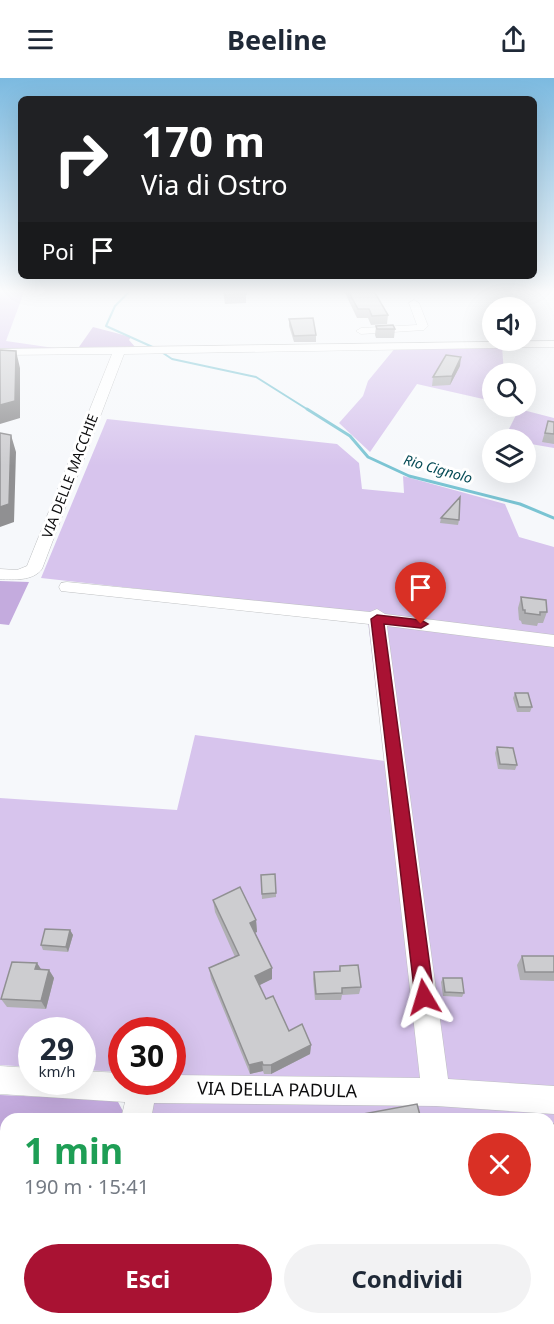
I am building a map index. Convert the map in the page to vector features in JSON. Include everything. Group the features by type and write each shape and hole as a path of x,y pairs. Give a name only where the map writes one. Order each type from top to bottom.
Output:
{"street":[{"path":"74,349 87,351"},
{"path":"0,351 151,349"},
{"name":"VIA DELLE MACCHIE","path":"0,574 18,575 34,569 119,351"},
{"path":"67,586 377,617 554,641"},
{"path":"377,617 436,1092"},
{"name":"VIA DELLA PADULA","path":"0,1080 108,1087"},
{"name":"VIA DELLA PADULA","path":"186,1089 436,1092 554,1100"},
{"path":"137,1113 141,1095"}],"shaded area":[{"path":"394,349 502,351 503,363 482,363 482,399 417,384 370,452 339,423 363,396 368,381"},
{"path":"536,413 554,418 554,448 536,445 536,429 509,429 515,417 536,417"},
{"path":"107,419 337,444 359,463 362,489 404,493 403,476 505,504 519,537 554,547 554,1113 151,1113 154,1095 186,1095 186,1017 108,1017 108,1071 96,1071 96,1017 18,1017 18,1066 0,1065 0,798 177,810 195,735 385,761 367,614 41,578"},
{"path":"0,581 29,582 9,625 0,624"},
{"path":"0,1095 117,1100 124,1113 0,1113"}],"building":[{"path":"0,350 16,351 15,401 0,405"},
{"path":"446,355 461,357 452,376 433,377"},
{"path":"548,421 554,422 554,434 545,433"},
{"path":"0,433 11,435 9,504 0,507"},
{"path":"460,497 459,520 441,518"},
{"path":"521,597 546,600 547,612 540,612 540,615 525,613"},
{"path":"515,693 528,693 532,707 519,707"},
{"path":"497,747 513,748 517,765 500,764"},
{"path":"275,874 276,893 262,894 261,875"},
{"path":"240,887 256,920 250,923 272,968 255,976 266,999 273,996 289,1031 302,1024 311,1045 271,1065 263,1065 262,1062 249,1065 209,968 239,955 213,900"},
{"path":"45,929 70,930 66,947 41,945"},
{"path":"522,956 554,956 554,972 525,972"},
{"path":"12,962 37,963 35,969 49,970 41,1001 1,999"},
{"path":"358,965 361,987 342,988 342,993 316,994 314,972 340,971 340,966"},
{"path":"443,978 462,978 464,993 445,992"},
{"path":"417,1104 419,1113 368,1113"}],"waterway":[{"name":"Rio Cignolo","path":"157,349 172,359 256,377 310,411"},
{"name":"Rio Cignolo","path":"307,409 350,436 368,457 409,476 520,504 554,518"}],"route":[{"path":"421,624 377,619 424,997"}]}
